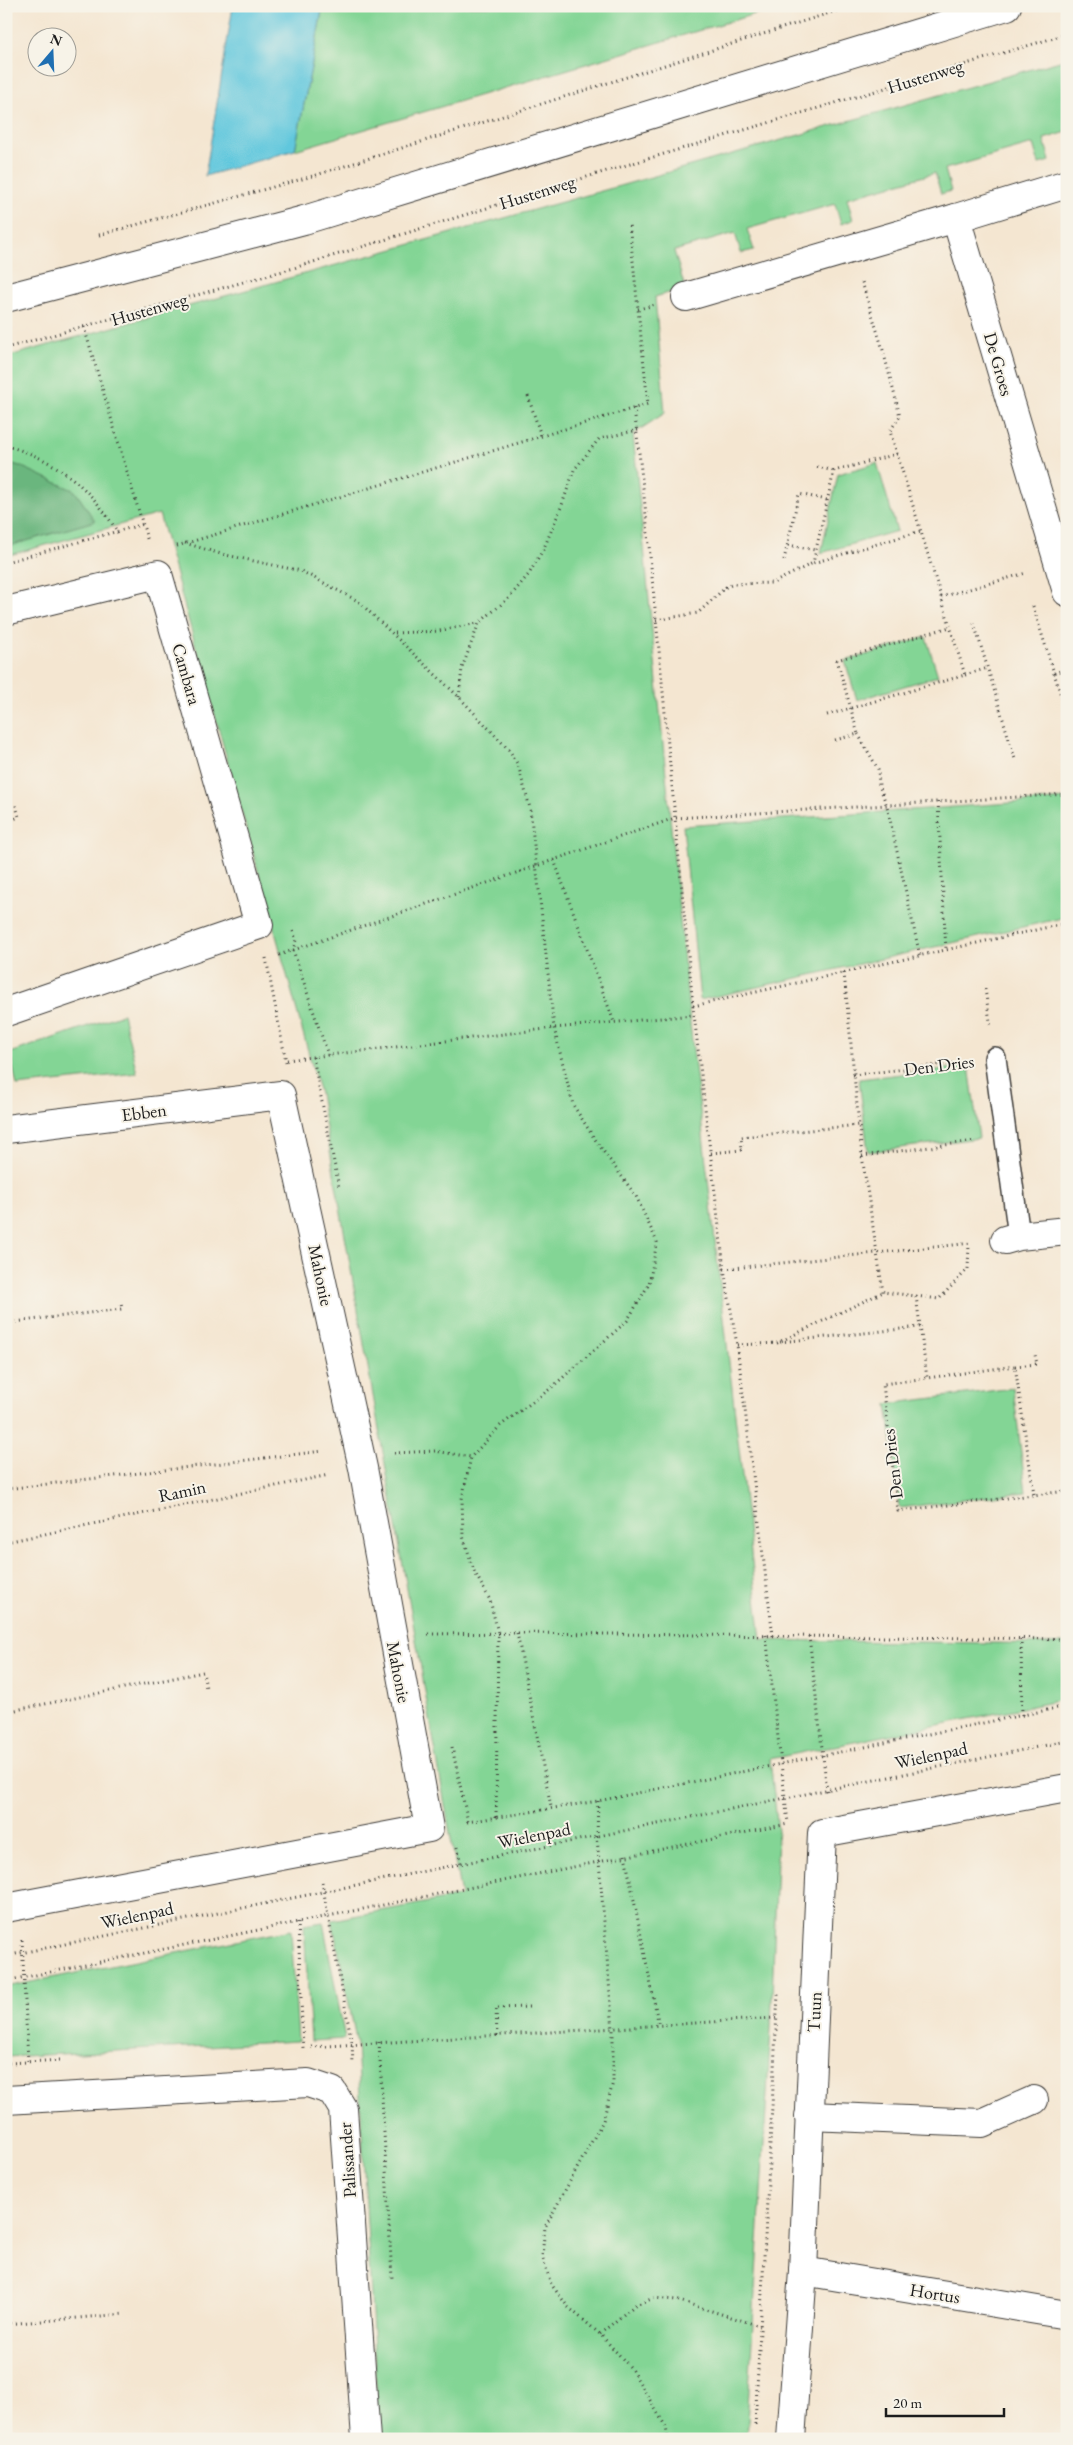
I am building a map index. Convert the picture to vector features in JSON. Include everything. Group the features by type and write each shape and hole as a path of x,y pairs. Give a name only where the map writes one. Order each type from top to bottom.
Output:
{"street":[{"path":"6,298 304,220 1007,6"},
{"path":"686,297 1067,184"},
{"name":"De Groes","path":"956,218 1055,516 1064,583"},
{"path":"6,611 155,565"},
{"name":"Cambara","path":"155,565 259,925"},
{"path":"6,1012 259,925"},
{"name":"Ebben","path":"6,1129 281,1095"},
{"name":"Mahonie","path":"281,1095 361,1458 392,1635 429,1828"},
{"name":"Den Dries","path":"1012,1238 1067,1231"},
{"name":"Tuun","path":"791,2439 803,2271 822,1833 1067,1788"},
{"path":"13,1907 429,1828"},
{"path":"19,2100 308,2083 332,2091"},
{"name":"Palissander","path":"332,2091 343,2109 366,2439"},
{"path":"809,2116 982,2123 1034,2100"},
{"name":"Hortus","path":"803,2271 1067,2315"}],"lane":[{"name":"Den Dries","path":"995,1058 1004,1137 1012,1238"}],"path":[{"path":"92,237 313,176 852,6"},
{"name":"Hustenweg","path":"6,348 294,268 600,173 1067,34"},
{"path":"84,327 155,565 185,542 648,404 629,223"},
{"path":"851,248 883,350 900,416 890,431 965,675"},
{"path":"528,396 541,436"},
{"path":"634,408 638,430 694,1015 724,1269 737,1345 773,1636"},
{"path":"394,633 439,631 479,623 509,598 529,574 559,513 574,470 584,456 599,439 638,430"},
{"path":"6,446 58,466 79,483 105,510 118,533"},
{"path":"817,467 834,471 897,454"},
{"path":"813,563 834,471"},
{"path":"784,560 798,494 826,500"},
{"path":"6,562 118,533 144,524"},
{"path":"656,620 698,612 726,587 734,584 773,584 813,563 921,531"},
{"path":"185,542 221,554 300,570 358,601 394,633 459,697 510,751 518,764 530,808 538,866 554,1028 573,1104 598,1144 636,1196 657,1242 649,1284 627,1321 550,1389 500,1426 471,1457 462,1499 463,1536 474,1572 490,1600 498,1633 496,1818"},
{"path":"788,545 815,550"},
{"path":"941,597 1064,583"},
{"path":"1033,605 1067,715"},
{"path":"459,697 462,668 479,623"},
{"path":"974,623 1015,759"},
{"path":"920,956 887,806 879,785 878,769 858,734 837,660 950,627"},
{"path":"827,715 988,668"},
{"path":"1054,673 1067,669"},
{"path":"835,740 858,734"},
{"path":"257,962 675,818 1067,794"},
{"path":"6,822 19,817 15,802"},
{"path":"938,802 946,950"},
{"path":"554,860 614,1022"},
{"path":"693,1006 1067,923"},
{"path":"259,925 290,1081 281,1095"},
{"path":"844,973 862,1156 883,1292"},
{"name":"Den Dries","path":"853,1075 995,1058 985,989"},
{"path":"276,1062 554,1028 694,1015"},
{"path":"711,1153 742,1150 741,1137 859,1125"},
{"path":"862,1156 1004,1137"},
{"path":"724,1269 978,1242"},
{"path":"777,1342 883,1292 939,1299 968,1270 969,1244"},
{"path":"916,1296 927,1378"},
{"path":"6,1323 122,1309 121,1303"},
{"path":"737,1345 920,1327"},
{"name":"Den Dries","path":"1036,1355 1037,1364 883,1384 898,1511 1067,1491"},
{"path":"1015,1366 1034,1494"},
{"path":"361,1458 393,1453 435,1450 471,1457"},
{"name":"Ramin","path":"6,1489 361,1458"},
{"name":"Ramin","path":"6,1542 361,1458"},
{"path":"517,1633 551,1807"},
{"path":"392,1635 517,1633 1067,1639"},
{"path":"766,1635 788,1824 787,1834"},
{"path":"809,1636 827,1791"},
{"path":"1021,1639 1022,1716"},
{"path":"6,1712 203,1672 206,1688"},
{"path":"429,1828 598,1800 1067,1706"},
{"name":"Wielenpad","path":"6,1956 1067,1741"},
{"path":"598,1800 597,1837 613,2030 613,2082 603,2121 545,2227 542,2256 552,2284 568,2306 600,2334 630,2367 666,2427 668,2439"},
{"path":"6,1981 599,1860 788,1824"},
{"path":"317,1850 352,2043 353,2065 332,2091"},
{"path":"625,1855 659,2026"},
{"path":"13,1907 25,1978 19,2100"},
{"path":"298,1922 303,2048"},
{"path":"754,2429 778,1989"},
{"path":"497,2036 496,2008 530,2007"},
{"path":"352,2043 613,2030 776,2018"},
{"path":"379,2042 393,2288"},
{"path":"600,2334 635,2305 654,2298 676,2300 760,2326"},
{"path":"6,2324 125,2314"}],"green space":[{"path":"323,6 782,6 295,150"},
{"path":"1067,59 1067,132 1044,139 1050,161 1039,164 1033,144 945,169 951,191 941,194 935,173 847,198 853,220 841,224 835,204 747,229 754,250 741,253 735,233 674,251 685,288 655,297 665,413 633,434 690,1023 761,1640 1067,1644 1067,1699 770,1759 778,1831 771,2028 746,2439 379,2439 357,2044 332,1920 461,1896 320,1094 159,514 6,556 6,357"},
{"path":"6,462 20,466 75,491 95,521 6,547"},
{"path":"877,463 897,531 821,553 838,474"},
{"path":"926,637 938,676 857,700 845,661"},
{"path":"1067,799 1067,917 700,1000 683,826"},
{"path":"123,1014 137,1073 17,1086 10,1053"},
{"path":"969,1066 979,1138 868,1152 859,1079"},
{"path":"1013,1388 1026,1492 900,1508 887,1404"},
{"path":"323,1922 345,2039 311,2041 304,1925"},
{"path":"291,1930 298,2041 6,2057 6,1987"}],"water":[{"path":"233,6 323,6 295,150 205,176"}]}
